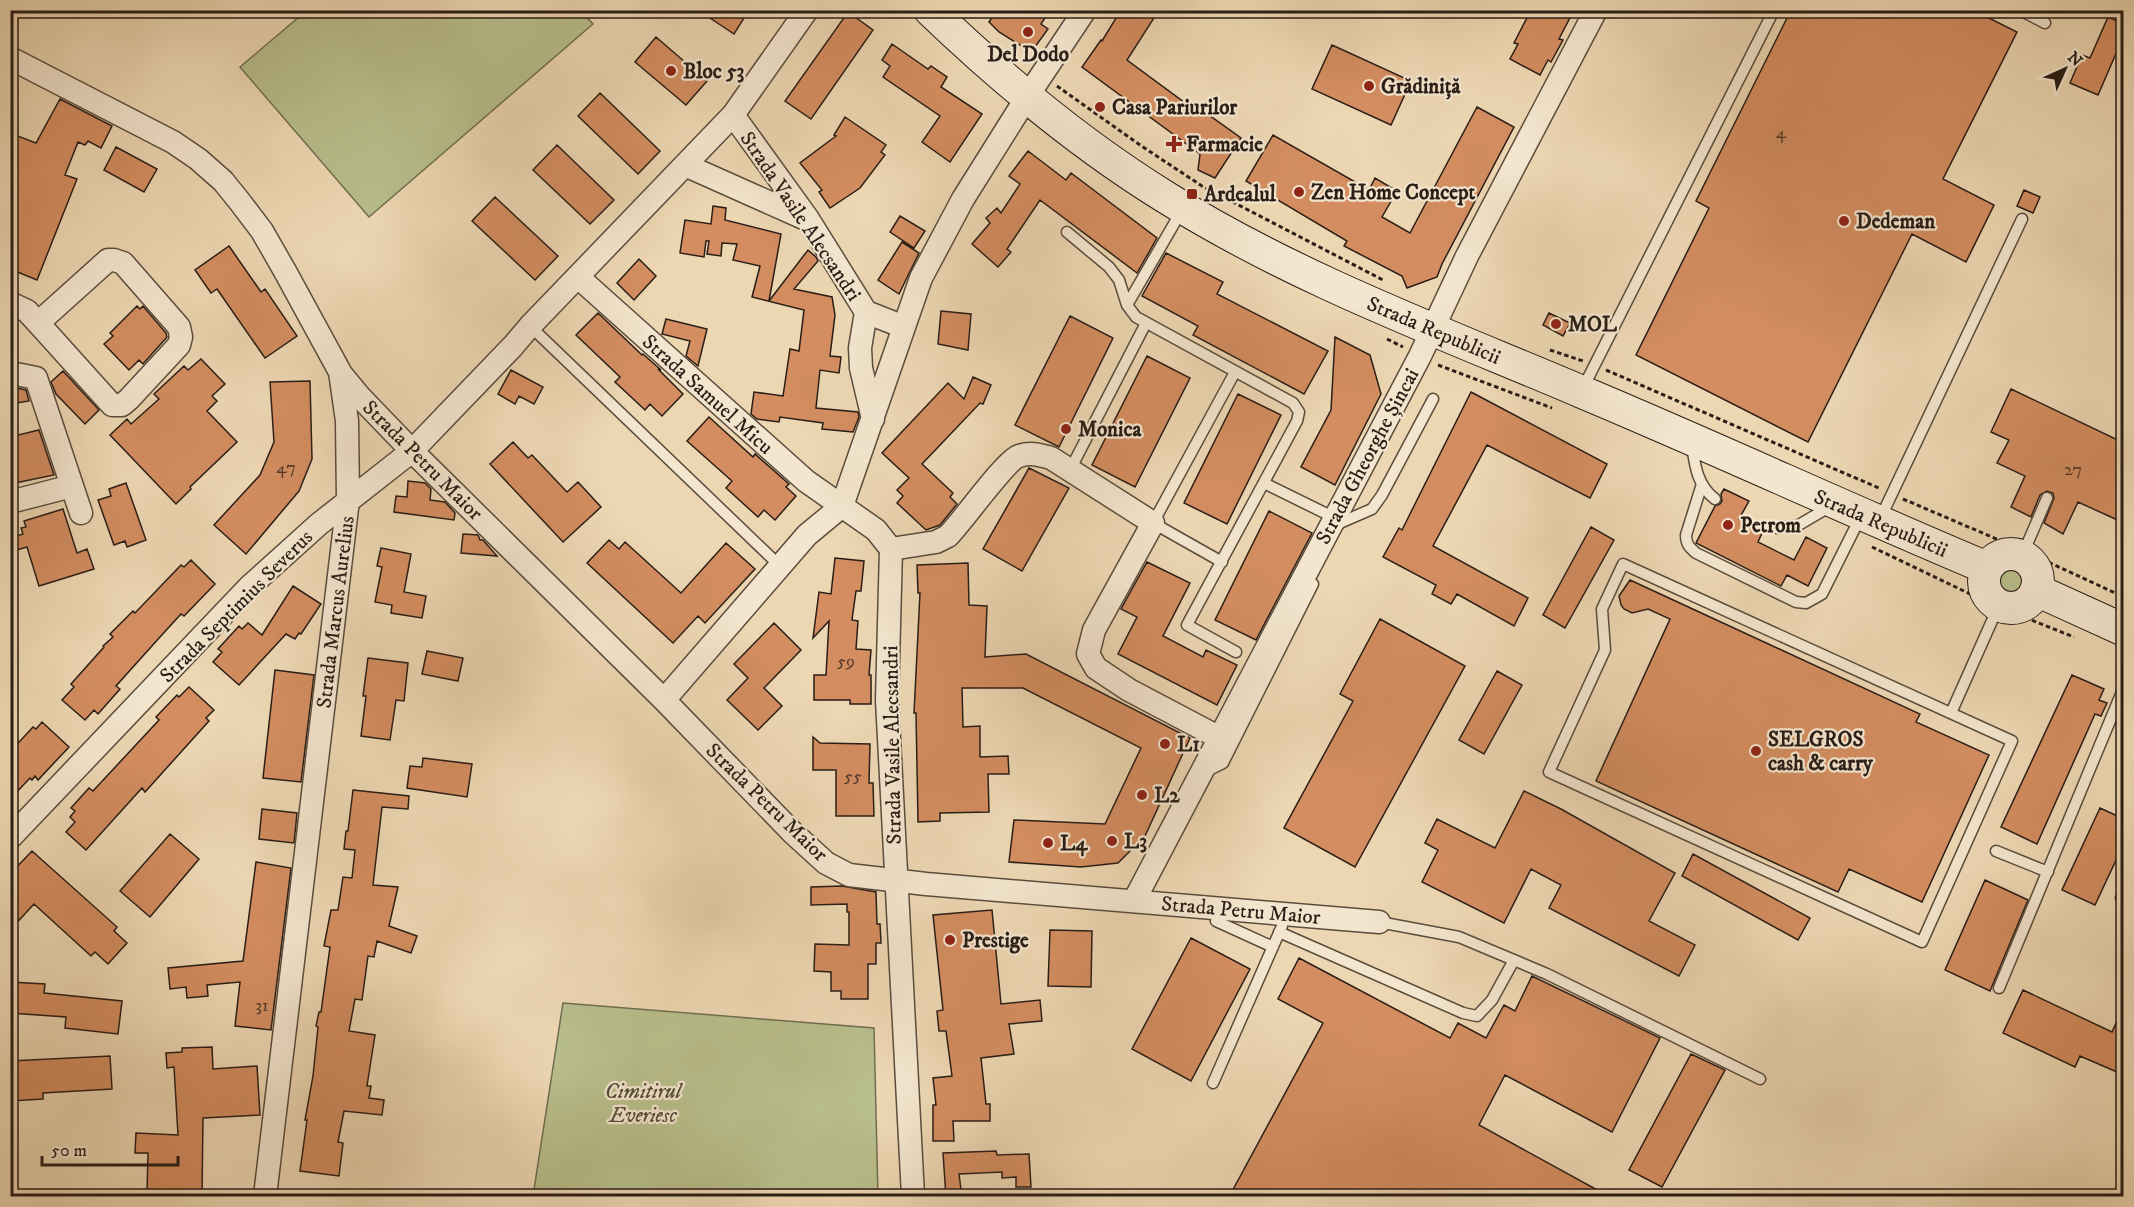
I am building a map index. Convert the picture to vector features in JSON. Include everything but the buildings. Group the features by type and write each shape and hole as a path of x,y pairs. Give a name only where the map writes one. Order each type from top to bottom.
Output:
{"main road":[{"name":"Strada Republicii","path":"930,10 1034,86 1091,147 1184,208 1282,262 1373,305 1433,330 1588,378 1691,439 1858,514 1987,568"},
{"path":"2023,553 2034,566 2038,582 2036,590 2031,598 2017,607 2000,605 1990,598 1984,586 1987,568 1998,557 2023,553"},
{"path":"2036,590 2124,630"}],"street":[{"name":"Strada Vasile Alecsandri","path":"686,165 733,115 807,10"},
{"path":"664,700 807,535 842,506 921,278 963,199 1085,10"},
{"name":"Strada Gheorghe Șincai","path":"1134,900 1336,522 1433,330 1467,256 1596,10"},
{"path":"10,58 172,142 198,159 223,182 262,231 322,335 340,372 347,422 348,500"},
{"name":"Strada Vasile Alecsandri","path":"733,115 808,219 867,312 904,327"},
{"path":"686,165 808,219"},
{"name":"Strada Marcus Aurelius","path":"265,1197 348,500 412,451 686,165"},
{"path":"10,303 27,311 112,405 122,405 129,399 179,345 181,337 179,327 123,263 114,260 108,260 38,323"},
{"name":"Strada Samuel Micu","path":"578,277 806,481 842,506"},
{"path":"867,312 860,348 861,368 873,419"},
{"name":"Strada Petru Maior","path":"340,372 360,397 412,451 664,700 793,833 826,863 849,875 896,881 1134,900 1283,923 1379,922"},
{"path":"10,375 36,378 81,513"},
{"path":"842,506 876,530 891,549 936,542 948,536 1002,470 1017,456 1034,453 1051,458 1153,523 1094,630 1088,654 1096,668 1129,690 1220,738"},
{"path":"10,502 72,486"},
{"name":"Strada Septimius Severus","path":"10,838 249,587 348,500"},
{"name":"Strada Vasile Alecsandri","path":"891,549 887,700 913,1197"}],"lane":[{"path":"1588,378 1774,10"},
{"path":"2020,10 2045,23"},
{"path":"1127,305 1184,208"},
{"path":"1778,528 1858,514 1892,494 2022,219"},
{"path":"1067,232 1109,267 1119,280 1127,305 1136,317 1293,403 1299,412 1297,421 1187,625 1236,652"},
{"path":"1070,470 1146,323"},
{"path":"530,326 780,566"},
{"path":"1222,562 1153,523 1234,372"},
{"path":"1201,774 1223,763 1336,522 1372,508 1382,495 1433,399"},
{"path":"1691,439 1696,470 1707,493 1715,499"},
{"path":"1264,483 1336,522"},
{"path":"1702,484 1686,535 1689,548 1796,602 1806,603 1822,594 1858,514"},
{"path":"2023,553 2047,498"},
{"path":"1623,564 1951,713 2012,741 1922,942 1549,772 1605,650 1602,609 1623,564"},
{"path":"1951,713 2000,605"},
{"path":"1999,988 2124,687"},
{"path":"1996,851 2048,872"},
{"path":"2124,894 2121,898 2124,899"},
{"path":"1216,921 1273,947"},
{"path":"1379,922 1459,937 1547,974 1760,1079"},
{"path":"1213,1083 1283,923 1464,1013 1477,1016 1492,1000 1514,960"}],"path":[{"path":"1034,86 1140,145 1202,186 1390,283"},
{"path":"1549,350 1588,378 1892,494 2124,597"}],"green space":[{"path":"306,11 581,11 593,24 369,217 240,67"},
{"path":"2011,567 2020,571 2024,580 2020,589 2011,593 2002,589 1998,580 2002,571"},
{"name":"Cimitirul Everiesc","path":"563,1003 874,1028 878,1196 533,1196"}],"place":[{"name":"Del Dodo","path":"1028,32"},
{"name":"Bloc 53","path":"671,71"},
{"name":"Grădiniță","path":"1369,86"},
{"name":"Casa Pariurilor","path":"1100,107"},
{"name":"Farmacie","path":"1174,144"},
{"name":"Zen Home Concept","path":"1299,192"},
{"name":"Ardealul","path":"1192,194"},
{"name":"Dedeman","path":"1844,221"},
{"name":"MOL","path":"1556,324"},
{"name":"Monica","path":"1066,429"},
{"name":"Petrom","path":"1728,525"},
{"name":"L1","path":"1165,744"},
{"name":"SELGROS cash & carry","path":"1756,751"},
{"name":"L2","path":"1142,795"},
{"name":"L3","path":"1112,841"},
{"name":"L4","path":"1048,843"},
{"name":"Prestige","path":"950,940"}]}
